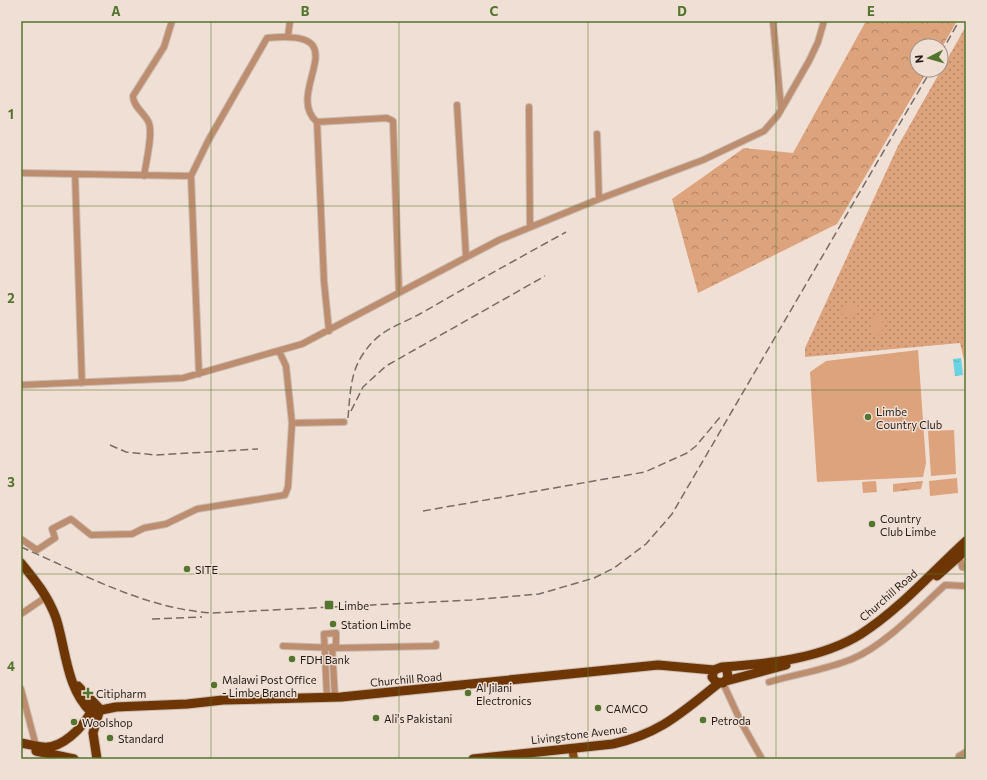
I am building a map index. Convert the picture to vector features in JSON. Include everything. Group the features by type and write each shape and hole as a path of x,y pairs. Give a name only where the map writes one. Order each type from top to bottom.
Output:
{"highway":[{"name":"Churchill Road","path":"723,682 828,653 862,638 901,608 961,552 966,541"},
{"name":"Churchill Road","path":"91,712 100,709 223,700 331,697 658,665 718,668 782,660 814,653 845,643 875,624 961,552"},
{"path":"21,742 40,746 61,743 81,727 91,712 77,695 55,616 39,584 23,566"},
{"path":"718,668 728,673 723,682 712,677 718,668"},
{"path":"71,676 79,688 100,709 93,733 97,759"},
{"name":"Livingstone Avenue","path":"473,759 613,744 649,733 671,721 723,682"},
{"path":"81,727 88,728 93,733"},
{"path":"61,743 62,756"},
{"path":"21,748 74,759"}],"main road":[{"path":"572,748 574,759"}],"street":[{"path":"144,176 150,133 149,124 134,103 133,96 164,47 172,21"},
{"path":"288,36 290,21"},
{"path":"773,21 782,107"},
{"path":"21,385 183,378 302,344 329,331 466,256 530,227 703,160 755,137 772,125 818,42 824,21"},
{"path":"199,374 191,176 212,134 266,38 288,36 305,39 310,42 314,49 316,58 309,97 309,112 317,122 324,281 329,331"},
{"path":"457,105 466,256"},
{"path":"529,107 530,227"},
{"path":"317,122 387,118 393,121 399,292"},
{"path":"597,134 599,199"},
{"path":"21,173 191,176"},
{"path":"75,174 82,382"},
{"path":"21,539 37,550 55,538 52,529 71,519 91,535 132,534 144,528 166,524 196,509 285,495 288,487 292,423 286,366 279,351"},
{"path":"292,423 344,422"},
{"path":"961,552 962,567 966,568"},
{"path":"769,682 853,659 868,651 896,629 945,585 966,586"},
{"path":"21,614 46,597"},
{"path":"336,633 331,697 326,670 324,634 336,633"},
{"path":"283,646 334,648 436,646 436,644"},
{"path":"326,670 333,670"},
{"path":"723,682 741,722 762,759"},
{"path":"21,689 40,746"},
{"path":"959,756 966,752"}],"green space":[{"path":"866,21 957,21 947,38 909,38 909,78 923,78 837,224 698,293 672,199 744,148 793,153"},
{"path":"966,26 966,368 960,343 805,357 805,348 898,146 937,78 949,78 949,56"},
{"path":"851,302 857,304 859,308 857,312 851,316 842,315 840,310"},
{"path":"876,317 882,317 883,329 880,334 875,335 870,328 871,321"},
{"name":"Limbe Country Club","path":"918,350 926,463 923,477 817,482 810,372 826,361"},
{"path":"954,430 956,474 931,476 928,431"},
{"path":"957,478 958,493 930,496 929,481"},
{"path":"876,481 877,492 863,493 862,482"},
{"path":"923,481 921,489 893,492 893,484"}],"water":[{"path":"961,358 963,375 955,376 953,359"}],"railway":[{"path":"949,39 959,21"},
{"path":"21,547 115,589 163,605 213,613 471,600 539,594 594,578 614,568 646,544 672,514 926,78"},
{"path":"348,418 351,385 355,369 370,345 384,332 416,316 566,232"},
{"path":"351,411 363,387 386,366 545,276"},
{"path":"423,511 645,472 687,453 696,446 721,416"},
{"path":"110,445 126,452 156,455 258,449"},
{"path":"152,619 202,617"}],"place":[{"name":"Limbe Country Club","path":"868,417"},
{"name":"Country Club Limbe","path":"872,524"},
{"name":"SITE","path":"187,569"},
{"name":"Limbe","path":"329,605"},
{"name":"Station Limbe","path":"333,624"},
{"name":"FDH Bank","path":"292,659"},
{"name":"Malawi Post Office - Limbe Branch","path":"214,685"},
{"name":"Citipharm","path":"88,693"},
{"name":"Al Jilani Electronics","path":"468,693"},
{"name":"CAMCO","path":"598,708"},
{"name":"Ali's Pakistani","path":"376,718"},
{"name":"Petroda","path":"703,720"},
{"name":"Woolshop","path":"74,722"},
{"name":"Standard","path":"110,738"}]}
